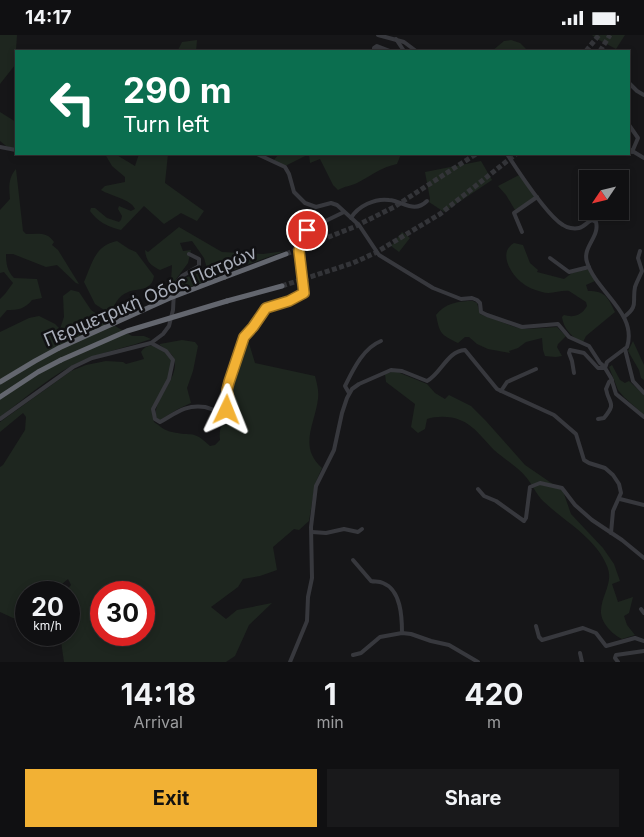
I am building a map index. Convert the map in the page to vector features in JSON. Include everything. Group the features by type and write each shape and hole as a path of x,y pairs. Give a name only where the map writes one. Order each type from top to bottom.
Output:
{"highway":[{"name":"Περιμετρική Οδός Πατρών","path":"0,382 59,348 170,299 286,254"},
{"name":"Περιμετρική Οδός Πατρών","path":"0,397 38,372 61,360 127,331 227,301 282,287"}],"street":[{"path":"378,35 404,42 415,50"},
{"path":"396,39 403,50"},
{"path":"374,50 377,46 387,50"},
{"path":"630,84 644,95"},
{"path":"630,126 638,138 631,150 644,158"},
{"path":"0,147 15,150"},
{"path":"259,155 285,167 294,192 305,203 316,207 333,203 362,229 379,255 433,287 461,299 472,298 477,300 480,303 480,310 484,314 519,326 559,324 571,339 589,346 600,363 605,367 618,396 644,417"},
{"path":"508,155 537,197 554,217 565,226 580,228 590,221 595,221 597,227 586,258 598,283 624,317 629,333 628,344 625,349 608,361 605,367"},
{"path":"522,232 514,213 537,197"},
{"path":"351,218 361,207 374,202 389,200 410,207 422,205 427,201"},
{"path":"151,343 166,351 173,361 169,379 153,409 155,419 160,421 178,410 191,407 225,412 230,405 227,390 231,372 244,337 266,308 289,301 304,293 299,251 304,234 307,230 344,212"},
{"path":"624,317 632,311 634,306 635,286 642,271 638,259 640,251"},
{"path":"0,419 73,367 92,359 151,343 163,334 168,326 177,282 182,276 199,266 199,259 189,255"},
{"path":"550,258 569,272 589,267"},
{"path":"350,393 345,386 351,373 365,352 375,343 381,341"},
{"path":"290,662 307,621 308,597 312,578 312,520 316,486 334,450 343,407 350,393 361,382 391,370 402,371 424,381 429,381 450,357 463,349 488,380 501,391 552,413 575,433 583,459 605,468 615,477 621,490 620,499 613,511 611,533"},
{"path":"625,349 633,381 644,393"},
{"path":"574,373 572,361 568,353 570,350 584,353 598,368 605,367"},
{"path":"501,391 507,382 536,369"},
{"path":"598,419 604,418 611,407 606,389 612,380"},
{"path":"478,489 484,496 496,501 524,521 530,487 540,483 561,487 593,521 644,558"},
{"path":"620,499 644,505"},
{"path":"312,532 326,533 344,529 358,532 362,529"},
{"path":"354,560 371,581 384,583 395,595 402,612 402,633"},
{"path":"536,626 538,637 542,640 582,628 596,633 606,646 635,638 644,641"},
{"path":"353,655 361,653 380,637 402,633 449,645 478,662"},
{"path":"618,662 615,658 616,655 644,651 644,647"},
{"path":"580,653 582,662"}],"shaded area":[{"path":"0,35 17,35 15,65 0,84"},
{"path":"592,35 625,35 616,49"},
{"path":"197,40 196,50 178,50 182,42"},
{"path":"511,40 520,43 527,50 493,50 504,41"},
{"path":"0,112 15,121 15,149 6,146 0,141"},
{"path":"106,155 117,155 135,166 139,155 168,155 165,183 204,211 197,221 181,213 164,224 144,206 121,230 112,227 96,218 90,211 91,208 95,208 107,218 119,222 122,216 118,209 119,206 131,211 135,209 125,200 101,190 105,186 125,182 125,177 112,166"},
{"path":"278,155 307,155 285,166 273,161"},
{"path":"309,155 401,155 397,164 386,167 357,183 338,190 333,185 320,159 310,163"},
{"path":"481,161 492,180 444,212 429,202 425,172"},
{"path":"16,169 23,231 26,234 42,234 51,238 54,242 52,245 58,250 79,284 57,265 46,267 13,254 6,254 7,267 14,278 37,279 42,298 32,300 21,308 7,310 0,318 0,299 13,283 4,272 0,273 0,210 10,199 10,180"},
{"path":"521,174 536,197 515,210 498,186"},
{"path":"179,227 222,252 263,254 285,251 176,293 182,281 189,276 202,272 206,265 204,258 192,241 180,243 183,251 191,250 188,263 174,282 171,282 172,265 160,270 148,260 145,250 148,252"},
{"path":"402,232 410,238 399,252 391,246"},
{"path":"117,241 136,252 154,276 153,281 148,287 128,292 119,298 110,314 95,304 84,282 92,262 99,251 110,243"},
{"path":"514,243 523,245 530,263 538,270 537,272 564,279 572,273 589,269 595,281 586,285 588,291 599,292 606,296 615,312 586,336 583,342 576,338 566,329 562,317 564,315 574,316 580,314 587,306 586,302 569,291 545,293 521,282 507,263 507,252"},
{"path":"71,290 79,292 91,310 105,320 132,336 144,336 151,339 92,357 73,365 40,386 0,417 0,332 29,318 39,316 55,324 60,329 64,317 63,296"},
{"path":"473,301 477,303 480,314 515,327 527,329 557,327 566,336 557,347 562,356 545,356 542,338 526,342 518,348 509,351 510,353 488,349 477,344 469,337 465,337 458,343 444,335 440,330 436,315 453,303"},
{"path":"182,340 195,342 198,346 187,388 191,403 158,420 157,406 171,380 175,363 172,355 160,344"},
{"path":"248,340 255,363 315,376 318,399 309,444 315,460 322,468 315,484 309,521 299,530 294,529 273,547 277,570 243,579 238,587 211,607 226,619 237,610 272,603 249,625 235,656 226,662 64,662 62,646 80,646 80,581 69,581 68,579 66,581 15,581 15,618 0,612 0,467 25,430 26,417 23,413 0,432 0,422 71,371 86,365 106,361 123,362 126,364 144,359 141,352 149,346 162,349 171,360 172,368 170,375 157,398 153,414 154,422 167,431 196,435 210,446 215,445 220,440 221,428 226,421 233,422 243,430 239,422 232,416 229,390 242,348"},
{"path":"633,341 644,365 644,380 641,378 639,370 628,351"},
{"path":"612,365 620,380 625,383 629,381 644,395 644,415 618,390 609,367"},
{"path":"395,371 427,384 435,393 445,399 449,395 471,406 525,465 563,491 571,514 603,548 614,564 620,581 612,584 618,602 633,597 629,613 624,616 627,625 635,635 622,639 611,631 602,619 601,610 609,572 602,556 587,538 543,501 522,473 494,450 470,425 456,419 439,417 427,419 425,429 418,433 411,427 415,404 386,382 385,374"}],"tunnel":[{"path":"587,50 599,35"},
{"path":"601,50 610,35"},
{"path":"286,254 354,227 394,207 474,155"},
{"path":"282,286 353,263 375,253 440,214 515,155"}],"route":[{"path":"227,410 230,405 227,390 231,372 244,337 266,308 301,296 305,291 301,276 299,251 300,243 307,230"}]}
